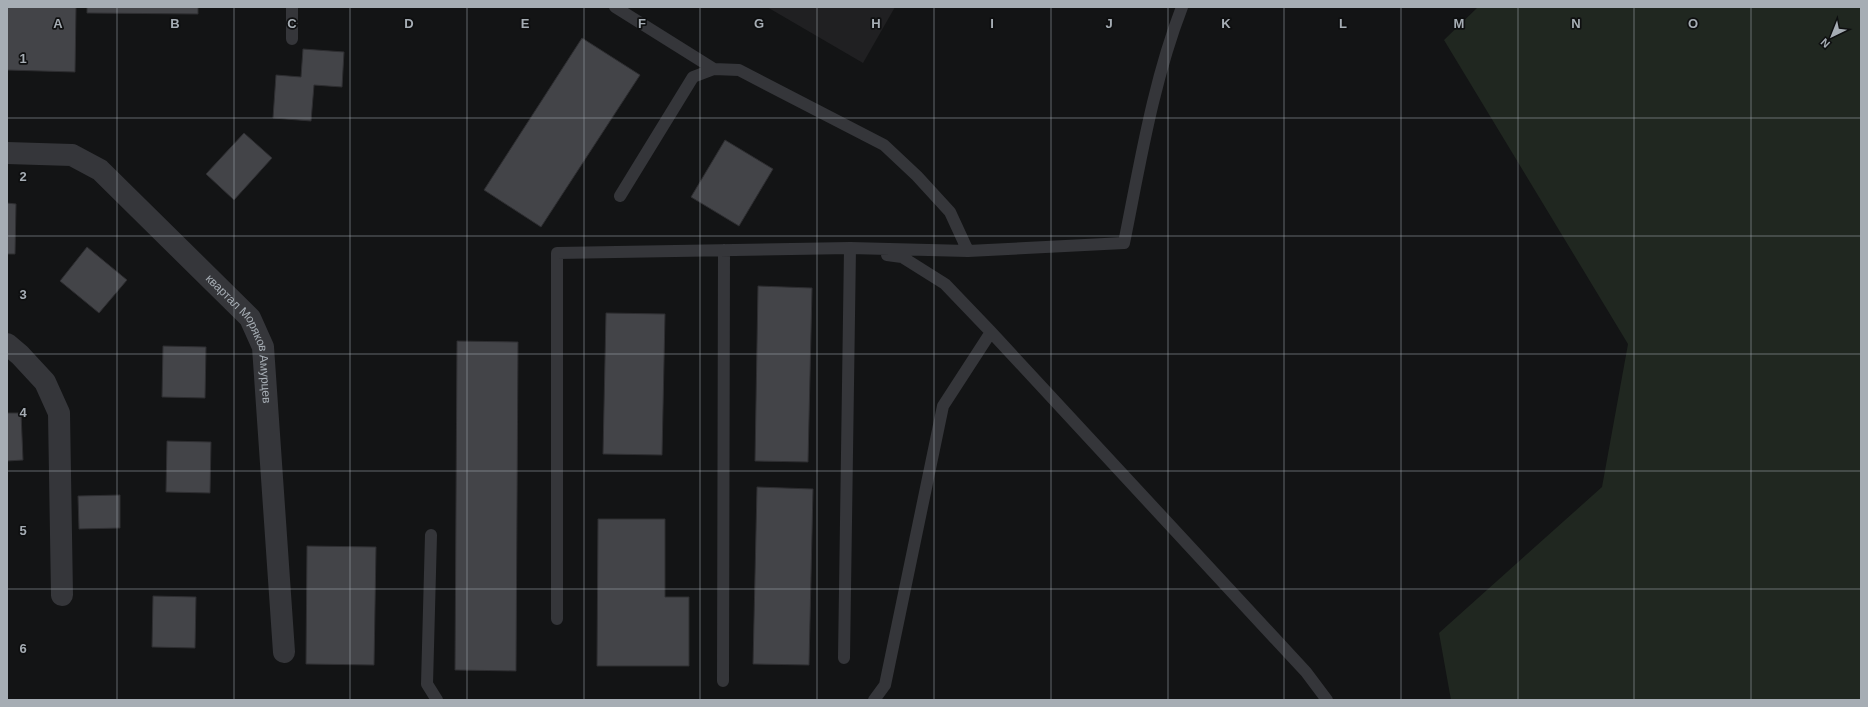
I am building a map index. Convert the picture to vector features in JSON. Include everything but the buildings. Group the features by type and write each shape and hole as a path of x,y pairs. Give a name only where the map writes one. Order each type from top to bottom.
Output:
{"street":[{"name":"квартал Моряков Амурцев","path":"7,153 72,155 100,170 250,318 262,347 284,652"},
{"path":"7,344 45,382 59,413 62,595"}],"lane":[{"path":"292,7 292,39"},
{"path":"615,7 714,69"},
{"path":"557,619 557,252 850,248 968,251 1124,243 1153,104 1175,25 1182,7"},
{"path":"620,196 693,77 714,69 739,70 884,145 917,176 950,212 968,251"},
{"path":"850,248 902,257 945,284 1306,672 1327,700"},
{"path":"844,658 850,248"},
{"path":"723,681 724,250"},
{"path":"874,700 885,685 943,406 991,332"},
{"path":"431,535 427,684 437,700"}],"shaded area":[{"path":"767,7 895,7 863,63"},
{"path":"1478,7 1861,7 1861,700 1451,700 1439,633 1602,487 1628,344 1444,40"}]}
